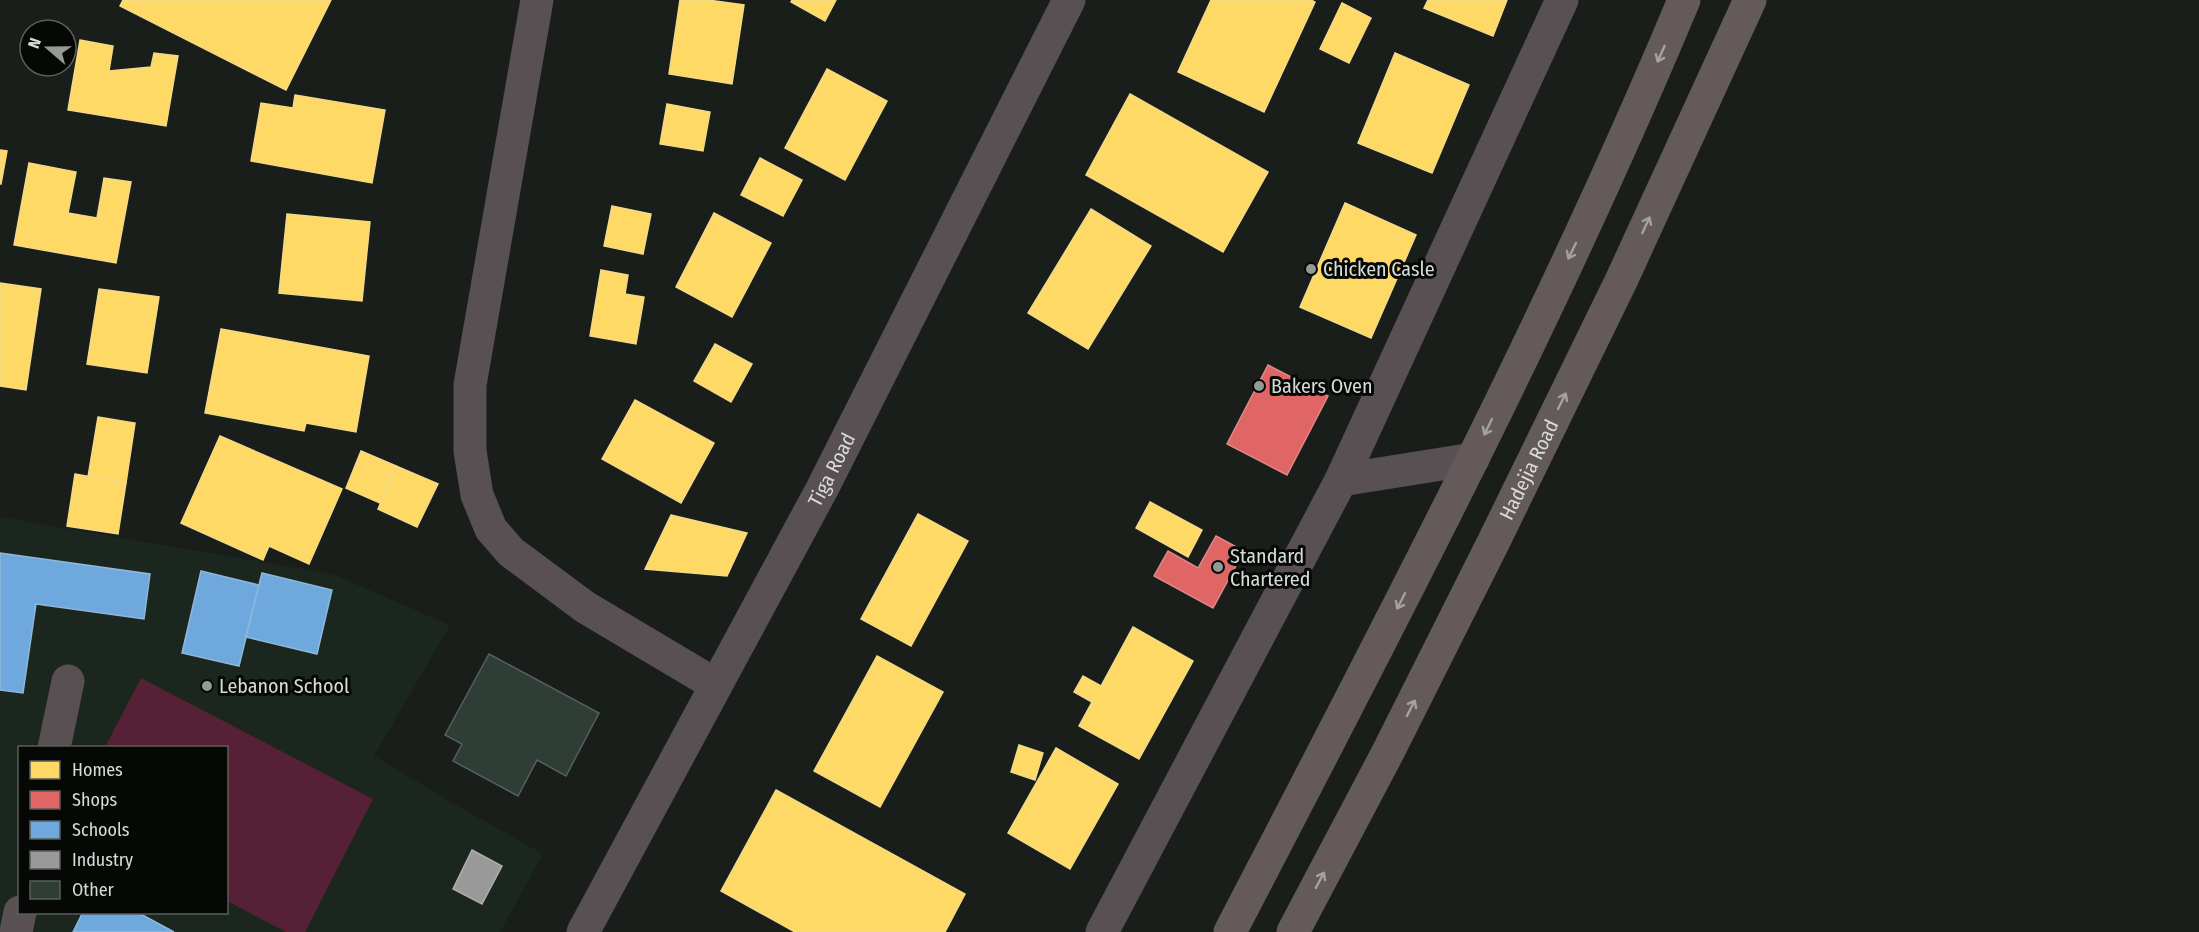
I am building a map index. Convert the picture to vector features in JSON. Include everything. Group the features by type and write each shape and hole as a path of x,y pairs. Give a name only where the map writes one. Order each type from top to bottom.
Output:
{"main road":[{"path":"1230,932 1473,459 1595,202 1684,0"},
{"name":"Hadejia Road","path":"1293,932 1387,754 1494,541 1621,281 1750,0"}],"street":[{"path":"537,0 470,385 470,451 477,495 491,529 511,552 585,607 716,685"},
{"name":"Tiga Road","path":"583,932 822,489 1069,0"},
{"path":"1102,932 1341,480 1562,0"},
{"path":"1341,480 1473,459"},
{"path":"54,746 68,681"},
{"path":"16,932 20,914"}],"shaded area":[{"name":"Lebanon School","path":"0,517 332,574 450,625 374,756 543,854 500,932 0,932"},
{"path":"141,678 373,799 305,932 286,932 228,902 228,746 106,746"}],"building: Homes":[{"path":"123,0 331,0 286,90 120,6"},
{"path":"680,0 708,0 744,5 732,84 669,74"},
{"path":"792,0 836,0 825,21 791,2"},
{"path":"1211,0 1311,0 1315,2 1264,112 1178,72"},
{"path":"1428,0 1507,0 1493,36 1424,8"},
{"path":"1342,3 1371,18 1349,63 1320,49"},
{"path":"80,40 113,46 109,71 151,67 154,53 178,56 166,126 68,110 73,78 78,78"},
{"path":"1395,53 1469,85 1432,173 1358,143"},
{"path":"827,69 887,101 845,180 785,148"},
{"path":"1130,94 1268,172 1223,252 1086,175"},
{"path":"295,95 385,110 372,183 251,161 261,103 293,108"},
{"path":"667,104 710,112 703,151 660,144"},
{"path":"0,150 7,151 1,184 0,184"},
{"path":"760,158 802,180 783,216 741,195"},
{"path":"29,163 76,172 68,213 97,218 104,178 131,182 116,263 14,245"},
{"path":"1345,203 1416,235 1371,338 1300,307"},
{"path":"612,206 651,214 643,254 604,246"},
{"path":"1091,209 1151,246 1088,349 1028,313"},
{"path":"714,213 771,243 732,317 676,287"},
{"path":"287,214 370,222 362,301 279,293"},
{"path":"601,270 628,275 625,294 644,297 636,344 590,336"},
{"path":"0,283 41,289 26,390 0,386"},
{"path":"99,289 159,297 147,373 87,364"},
{"path":"221,329 369,356 356,432 306,423 304,431 205,413"},
{"path":"715,344 752,364 731,402 694,381"},
{"path":"635,400 714,443 681,503 602,459"},
{"path":"98,417 135,423 126,483 88,477"},
{"path":"220,436 342,489 309,564 269,546 263,560 181,523"},
{"path":"361,451 396,466 380,503 346,488"},
{"path":"396,466 438,484 417,527 378,509"},
{"path":"75,474 126,483 118,534 67,526"},
{"path":"1150,502 1202,530 1188,557 1136,528"},
{"path":"918,514 968,541 911,646 861,619"},
{"path":"671,515 747,533 727,576 645,569"},
{"path":"1133,627 1193,661 1139,759 1079,726 1092,702 1074,692 1083,676 1101,686"},
{"path":"877,656 943,692 880,807 814,771"},
{"path":"1019,745 1043,753 1035,780 1011,772"},
{"path":"1056,748 1118,784 1070,869 1008,833"},
{"path":"776,790 965,894 945,932 795,932 721,891"}],"building: Shops":[{"path":"1268,365 1328,396 1287,475 1227,444"},
{"path":"1216,536 1244,551 1213,608 1154,576 1168,551 1198,568"}],"building: Schools":[{"path":"0,553 150,574 144,619 36,604 23,693 0,690"},
{"path":"201,571 259,585 239,666 182,653"},
{"path":"262,573 332,590 317,654 246,637"},
{"path":"82,914 141,914 174,932 73,932"}],"building: Industry":[{"path":"472,850 502,866 482,904 453,889"}],"building: Other":[{"path":"489,654 599,713 566,776 537,760 518,796 453,761 462,744 445,735"}],"place":[{"name":"Chicken Casle","path":"1311,269"},
{"name":"Bakers Oven","path":"1259,386"},
{"name":"Standard Chartered","path":"1218,567"},
{"name":"Lebanon School","path":"207,686"}]}
